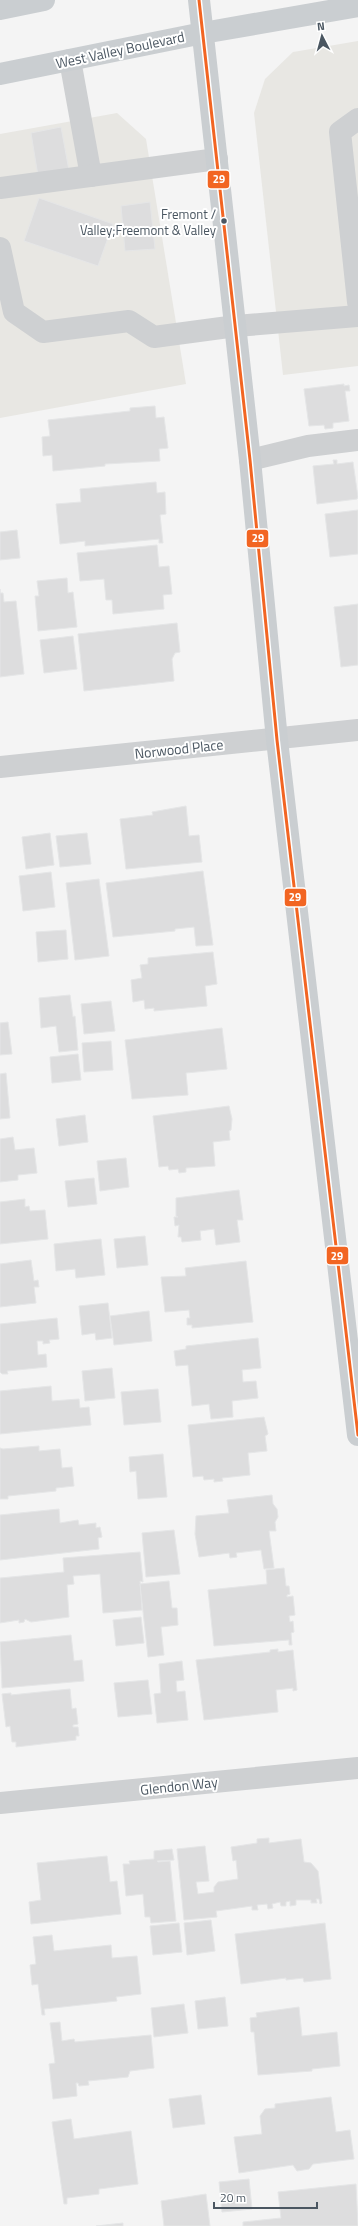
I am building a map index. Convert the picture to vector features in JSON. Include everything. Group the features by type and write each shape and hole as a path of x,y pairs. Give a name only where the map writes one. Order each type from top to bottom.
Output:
{"main road":[{"path":"0,9 44,0"},
{"path":"199,0 236,326 277,740 358,1435"},
{"name":"West Valley Boulevard","path":"0,74 202,33 358,6"}],"street":[{"path":"70,60 91,176"},
{"path":"358,119 340,132 358,302"},
{"path":"0,188 217,159"},
{"path":"0,248 14,312 43,332 129,321 154,337 236,326 358,316"},
{"path":"250,460 308,446 358,440"},
{"name":"Norwood Place","path":"0,768 277,740 358,730"},
{"name":"Glendon Way","path":"0,1803 358,1768"}],"shaded area":[{"path":"358,41 358,366 283,375 254,113 265,79 293,52"},
{"path":"117,113 146,139 186,384 0,418 0,134"}],"building":[{"path":"61,127 70,176 39,182 31,133"},
{"path":"39,198 113,224 98,266 24,241"},
{"path":"150,202 155,249 125,251 121,206"},
{"path":"344,384 344,386 349,385 350,391 345,391 349,421 333,423 333,428 325,429 324,425 309,426 304,389"},
{"path":"155,406 156,418 164,417 168,448 159,449 160,461 105,464 105,466 53,471 52,455 43,456 42,437 50,436 48,420 130,411 130,408"},
{"path":"333,460 337,460 337,464 353,462 358,497 357,499 317,504 313,466 334,464"},
{"path":"156,482 157,493 165,492 166,514 160,515 163,543 159,543 159,539 85,546 85,541 60,544 56,504 81,502 80,489"},
{"path":"358,510 358,554 330,557 325,514"},
{"path":"17,530 20,558 0,560 0,532"},
{"path":"157,545 159,567 169,566 172,594 163,595 164,609 113,614 112,600 106,600 104,579 80,581 77,553"},
{"path":"67,578 68,593 73,592 77,627 38,631 35,596 39,596 37,581"},
{"path":"0,593 3,593 4,602 16,601 24,674 0,677"},
{"path":"358,604 358,665 341,667 334,607"},
{"path":"177,623 180,652 175,653 172,659 174,681 84,691 78,634"},
{"path":"73,636 77,669 44,673 40,640"},
{"path":"186,806 189,836 199,835 202,862 126,869 120,819 153,815 152,812"},
{"path":"50,833 54,865 26,869 22,837"},
{"path":"87,833 91,864 60,867 56,836"},
{"path":"203,871 213,945 196,946 194,927 175,929 175,931 113,937 106,883"},
{"path":"51,872 55,907 23,911 19,876"},
{"path":"99,879 109,956 75,960 66,883"},
{"path":"66,930 68,959 38,962 36,932"},
{"path":"213,952 217,984 205,986 207,1006 154,1011 154,1008 145,1009 144,1000 133,1002 131,980 142,978 140,965 148,964 148,958"},
{"path":"70,995 73,1017 75,1016 78,1050 59,1052 56,1026 41,1028 39,998"},
{"path":"111,1001 115,1031 84,1034 81,1004"},
{"path":"8,1022 12,1054 0,1055 0,1023"},
{"path":"222,1028 227,1069 186,1073 188,1095 132,1099 125,1040"},
{"path":"111,1041 113,1070 84,1072 82,1043"},
{"path":"78,1054 81,1080 52,1083 50,1057"},
{"path":"6,1073 10,1118 0,1119 0,1074"},
{"path":"229,1106 232,1119 231,1130 229,1131 230,1140 213,1142 215,1166 186,1168 186,1172 179,1173 178,1169 169,1170 168,1166 159,1167 153,1116"},
{"path":"85,1115 88,1142 59,1146 56,1119"},
{"path":"13,1137 15,1150 34,1148 37,1173 18,1175 18,1180 0,1182 0,1139"},
{"path":"126,1158 129,1187 100,1191 97,1161"},
{"path":"94,1178 97,1204 68,1207 65,1181"},
{"path":"239,1190 243,1220 237,1220 240,1242 216,1245 214,1229 200,1231 201,1240 182,1242 181,1237 178,1237 179,1225 175,1226 174,1217 178,1217 176,1216 176,1198"},
{"path":"25,1199 25,1207 29,1206 30,1211 45,1210 48,1239 0,1244 0,1202"},
{"path":"145,1236 148,1265 117,1268 114,1239"},
{"path":"101,1239 105,1275 76,1278 75,1269 56,1271 54,1244"},
{"path":"31,1260 34,1281 38,1280 39,1287 34,1287 36,1303 0,1307 0,1264"},
{"path":"246,1261 253,1322 192,1328 192,1325 187,1325 187,1318 190,1318 189,1310 165,1312 161,1277 186,1276 185,1268"},
{"path":"108,1303 112,1338 96,1340 95,1333 82,1335 79,1306"},
{"path":"149,1311 152,1341 114,1345 110,1316"},
{"path":"57,1318 59,1339 49,1340 50,1343 43,1344 43,1341 37,1341 38,1355 46,1354 47,1367 7,1371 8,1374 2,1374 0,1372 0,1324"},
{"path":"258,1338 261,1368 242,1370 243,1382 256,1381 258,1398 232,1401 233,1417 211,1419 209,1404 192,1406 188,1365 176,1366 174,1351 186,1349 186,1346"},
{"path":"112,1368 115,1398 85,1401 82,1371"},
{"path":"51,1386 52,1401 79,1399 80,1408 89,1407 91,1425 0,1434 0,1391"},
{"path":"158,1389 161,1422 124,1425 121,1392"},
{"path":"264,1417 268,1434 265,1436 267,1451 248,1453 250,1475 222,1478 223,1481 214,1482 214,1479 204,1480 203,1476 193,1477 188,1425"},
{"path":"39,1446 39,1451 60,1449 62,1468 72,1467 74,1486 56,1488 56,1491 8,1496 8,1499 0,1499 0,1448"},
{"path":"163,1454 167,1497 138,1499 136,1471 130,1472 129,1457"},
{"path":"272,1495 273,1504 277,1509 278,1517 275,1522 276,1531 269,1531 274,1568 264,1569 261,1550 236,1553 237,1557 230,1558 229,1553 199,1557 195,1534 196,1516 229,1513 227,1500"},
{"path":"59,1509 60,1523 78,1520 79,1525 96,1523 96,1528 100,1527 102,1537 98,1538 99,1549 0,1560 0,1515"},
{"path":"174,1530 180,1574 146,1577 142,1533"},
{"path":"140,1552 143,1582 140,1581 142,1610 103,1613 100,1574 73,1576 74,1584 67,1585 69,1617 31,1622 25,1619 24,1622 19,1623 19,1620 0,1623 0,1578 64,1572 63,1558"},
{"path":"284,1568 286,1586 289,1586 290,1594 287,1595 287,1597 293,1596 295,1615 289,1616 290,1622 293,1621 294,1632 291,1633 292,1645 289,1645 289,1640 214,1646 208,1590 267,1584 266,1570"},
{"path":"169,1581 172,1608 177,1608 178,1625 161,1627 164,1655 148,1657 140,1584"},
{"path":"141,1617 144,1643 116,1646 113,1620"},
{"path":"71,1635 74,1661 82,1660 84,1681 2,1688 0,1642"},
{"path":"278,1649 278,1652 293,1650 297,1690 293,1691 293,1688 276,1690 278,1712 204,1720 196,1660 270,1652 270,1650"},
{"path":"182,1661 184,1680 176,1681 177,1692 185,1691 188,1720 157,1723 154,1694 161,1693 159,1664"},
{"path":"148,1680 152,1714 118,1717 114,1683"},
{"path":"70,1689 72,1709 76,1708 78,1724 73,1725 73,1727 78,1727 79,1736 76,1736 76,1740 16,1747 16,1742 12,1742 10,1726 6,1727 2,1694 11,1693 11,1695"},
{"path":"269,1838 269,1843 301,1839 304,1862 311,1863 318,1871 322,1903 320,1904 319,1899 316,1899 317,1903 311,1903 311,1900 296,1900 296,1905 290,1906 290,1901 286,1902 286,1906 281,1906 280,1902 272,1904 273,1908 268,1909 267,1904 257,1905 258,1910 252,1910 252,1906 216,1911 217,1917 184,1920 177,1849 205,1846 209,1881 196,1882 198,1894 214,1892 214,1887 218,1882 238,1879 236,1860 233,1861 231,1847 257,1843 257,1839"},
{"path":"172,1849 174,1860 157,1861 170,1861 176,1921 151,1923 150,1917 145,1917 143,1894 126,1896 123,1864 130,1864 129,1861 154,1859 154,1851"},
{"path":"107,1856 110,1882 117,1881 121,1914 31,1924 29,1902 41,1900 37,1863"},
{"path":"211,1920 215,1951 187,1955 184,1923"},
{"path":"179,1923 182,1952 153,1955 150,1926"},
{"path":"325,1923 331,1979 304,1982 303,1978 286,1980 286,1978 241,1984 235,1934"},
{"path":"52,1935 54,1951 111,1945 112,1958 137,1956 141,1994 116,1997 117,2001 44,2009 45,2015 42,2015 38,1984 32,1985 30,1965 36,1964 33,1937"},
{"path":"225,1997 228,2026 198,2029 195,2001"},
{"path":"184,2004 188,2033 154,2037 151,2008"},
{"path":"299,2007 302,2036 337,2032 340,2066 312,2069 312,2071 258,2075 254,2032 251,2032 250,2018 257,2017 256,2013"},
{"path":"60,2022 62,2041 74,2039 75,2042 151,2035 154,2068 130,2071 128,2077 88,2081 89,2085 79,2086 78,2083 76,2083 77,2096 53,2099 49,2064 55,2063 50,2023"},
{"path":"201,2095 205,2124 173,2128 169,2099"},
{"path":"331,2097 336,2132 350,2130 354,2159 313,2164 309,2169 297,2171 293,2165 239,2173 234,2137 262,2134 260,2116 265,2109 275,2108 275,2104"},
{"path":"71,2119 74,2139 131,2131 138,2184 99,2189 99,2194 67,2198 67,2204 64,2204 52,2122"},
{"path":"249,2179 252,2209 222,2212 219,2182"},
{"path":"356,2184 358,2226 243,2226 243,2222 281,2218 278,2192"},
{"path":"206,2194 210,2226 164,2226 161,2201"},
{"path":"123,2223 123,2226 96,2226"}],"transit line":[{"name":"29","path":"199,0 250,460 277,740 358,1435"}],"place":[{"name":"Fremont / Valley;Freemont & Valley","path":"224,221"}]}
